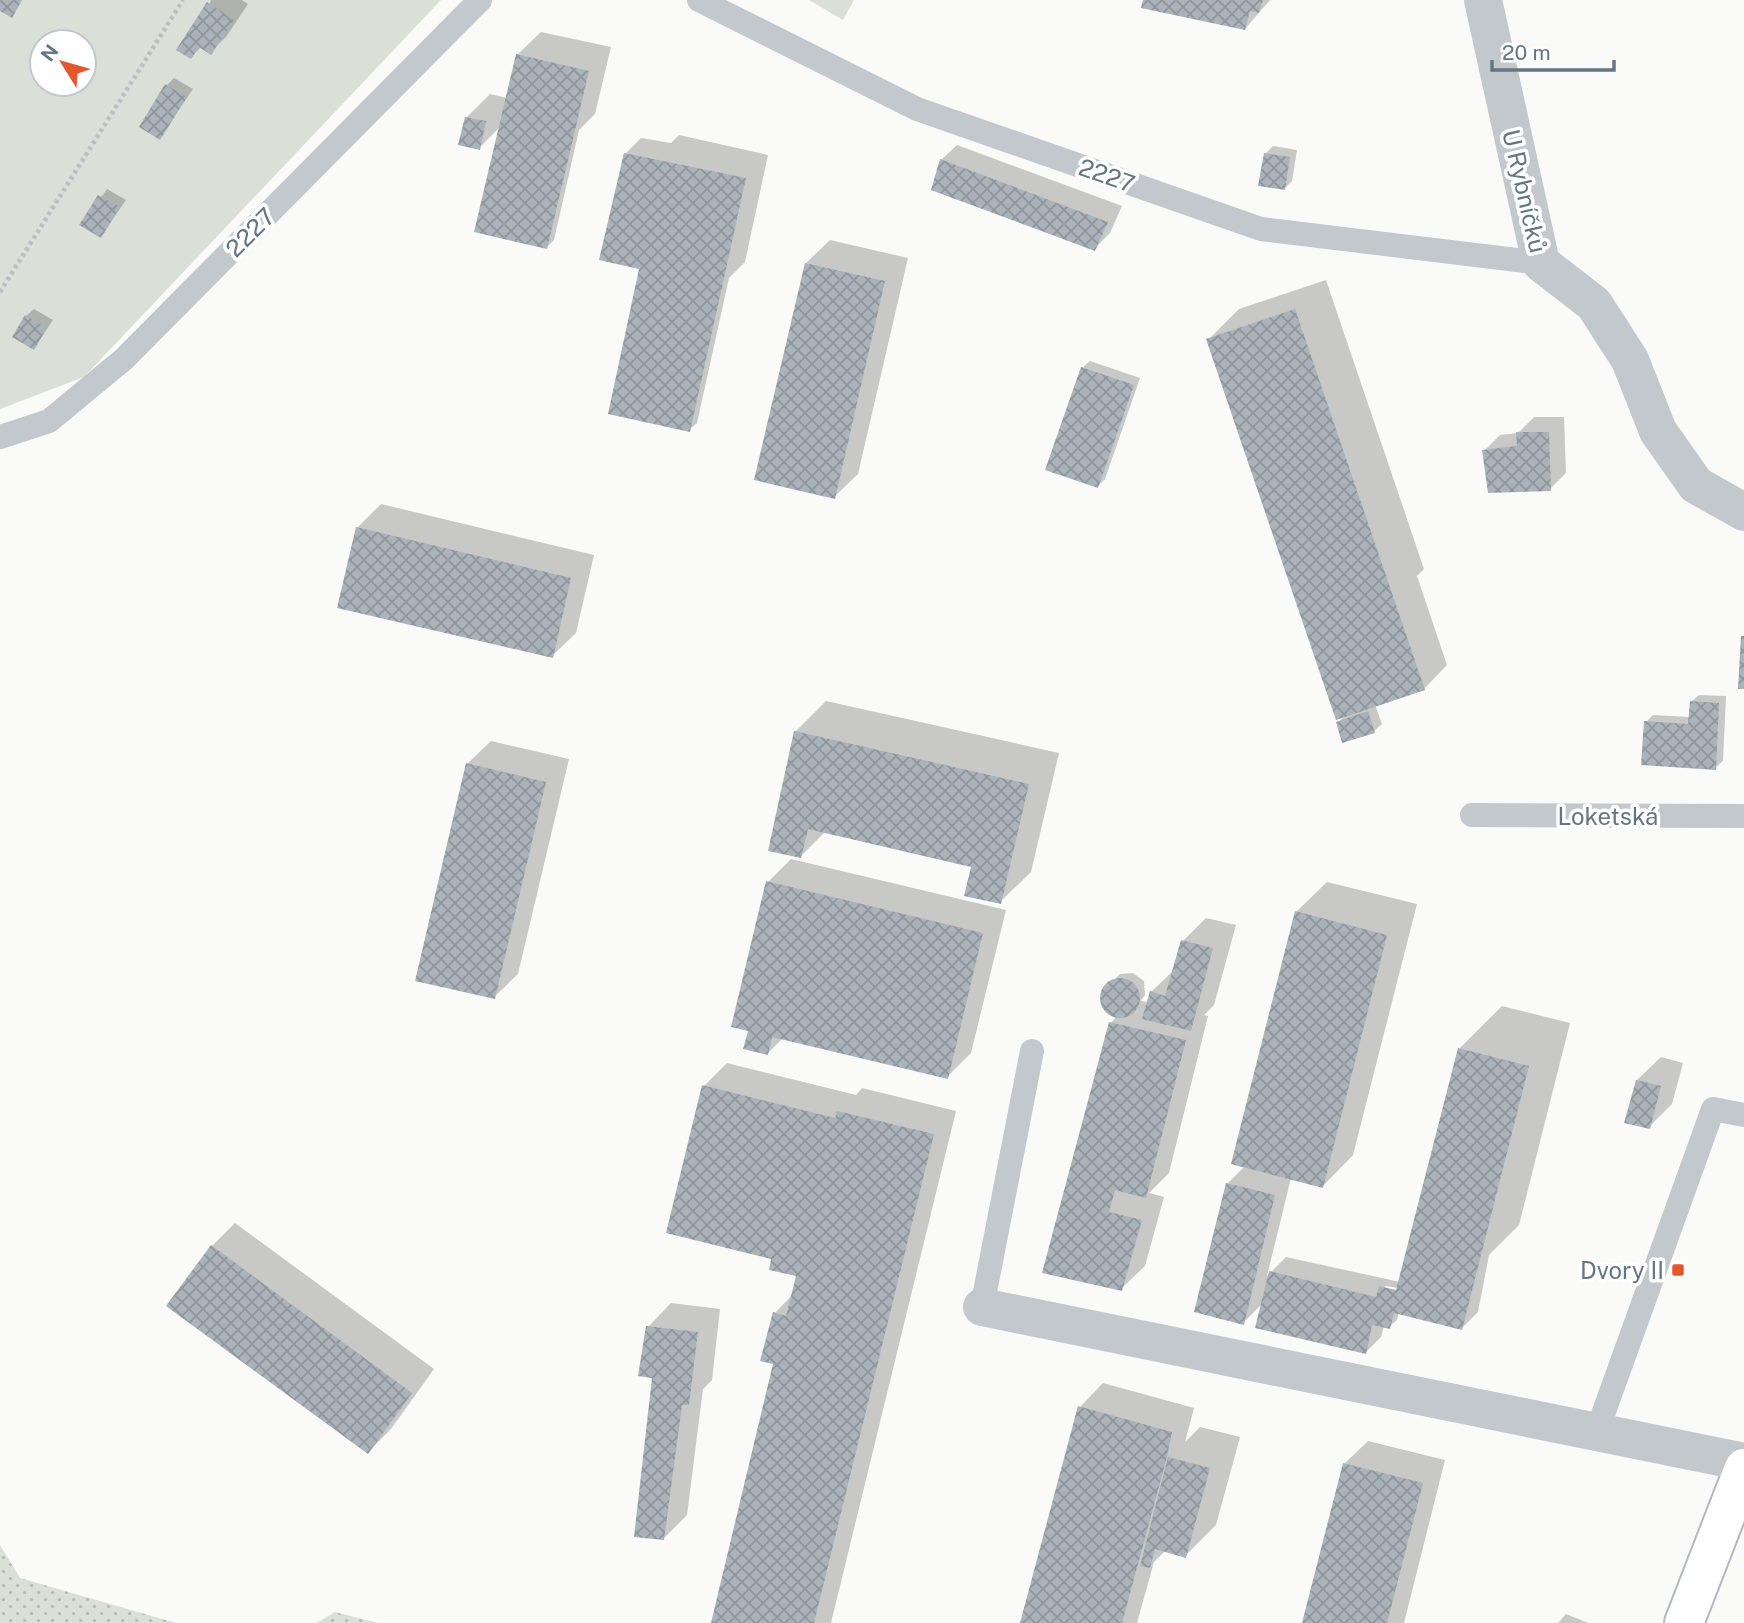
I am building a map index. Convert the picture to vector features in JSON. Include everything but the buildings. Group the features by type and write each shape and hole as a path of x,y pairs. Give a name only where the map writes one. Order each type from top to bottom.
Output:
{"street":[{"name":"U Rybníčků","path":"1483,0 1541,263 1594,304 1630,360 1658,431 1696,485 1744,512"},
{"path":"982,1307 1744,1461"},
{"path":"1684,1623 1744,1468"}],"lane":[{"name":"2227","path":"0,437 49,421 124,359 480,0"},
{"name":"2227","path":"699,0 917,109 1261,229 1541,263"},
{"name":"Loketská","path":"1472,815 1744,816"},
{"path":"982,1307 1032,1051"},
{"path":"1597,1432 1713,1109 1744,1115"}],"path":[{"path":"0,292 183,0"}],"shaded area":[{"path":"0,0 441,0 84,377 0,409"},
{"path":"809,0 854,0 843,20"},
{"path":"0,1545 20,1578 176,1623 0,1623"},
{"path":"335,1612 378,1623 317,1623"}],"place":[{"name":"Dvory II","path":"1678,1270"}]}
